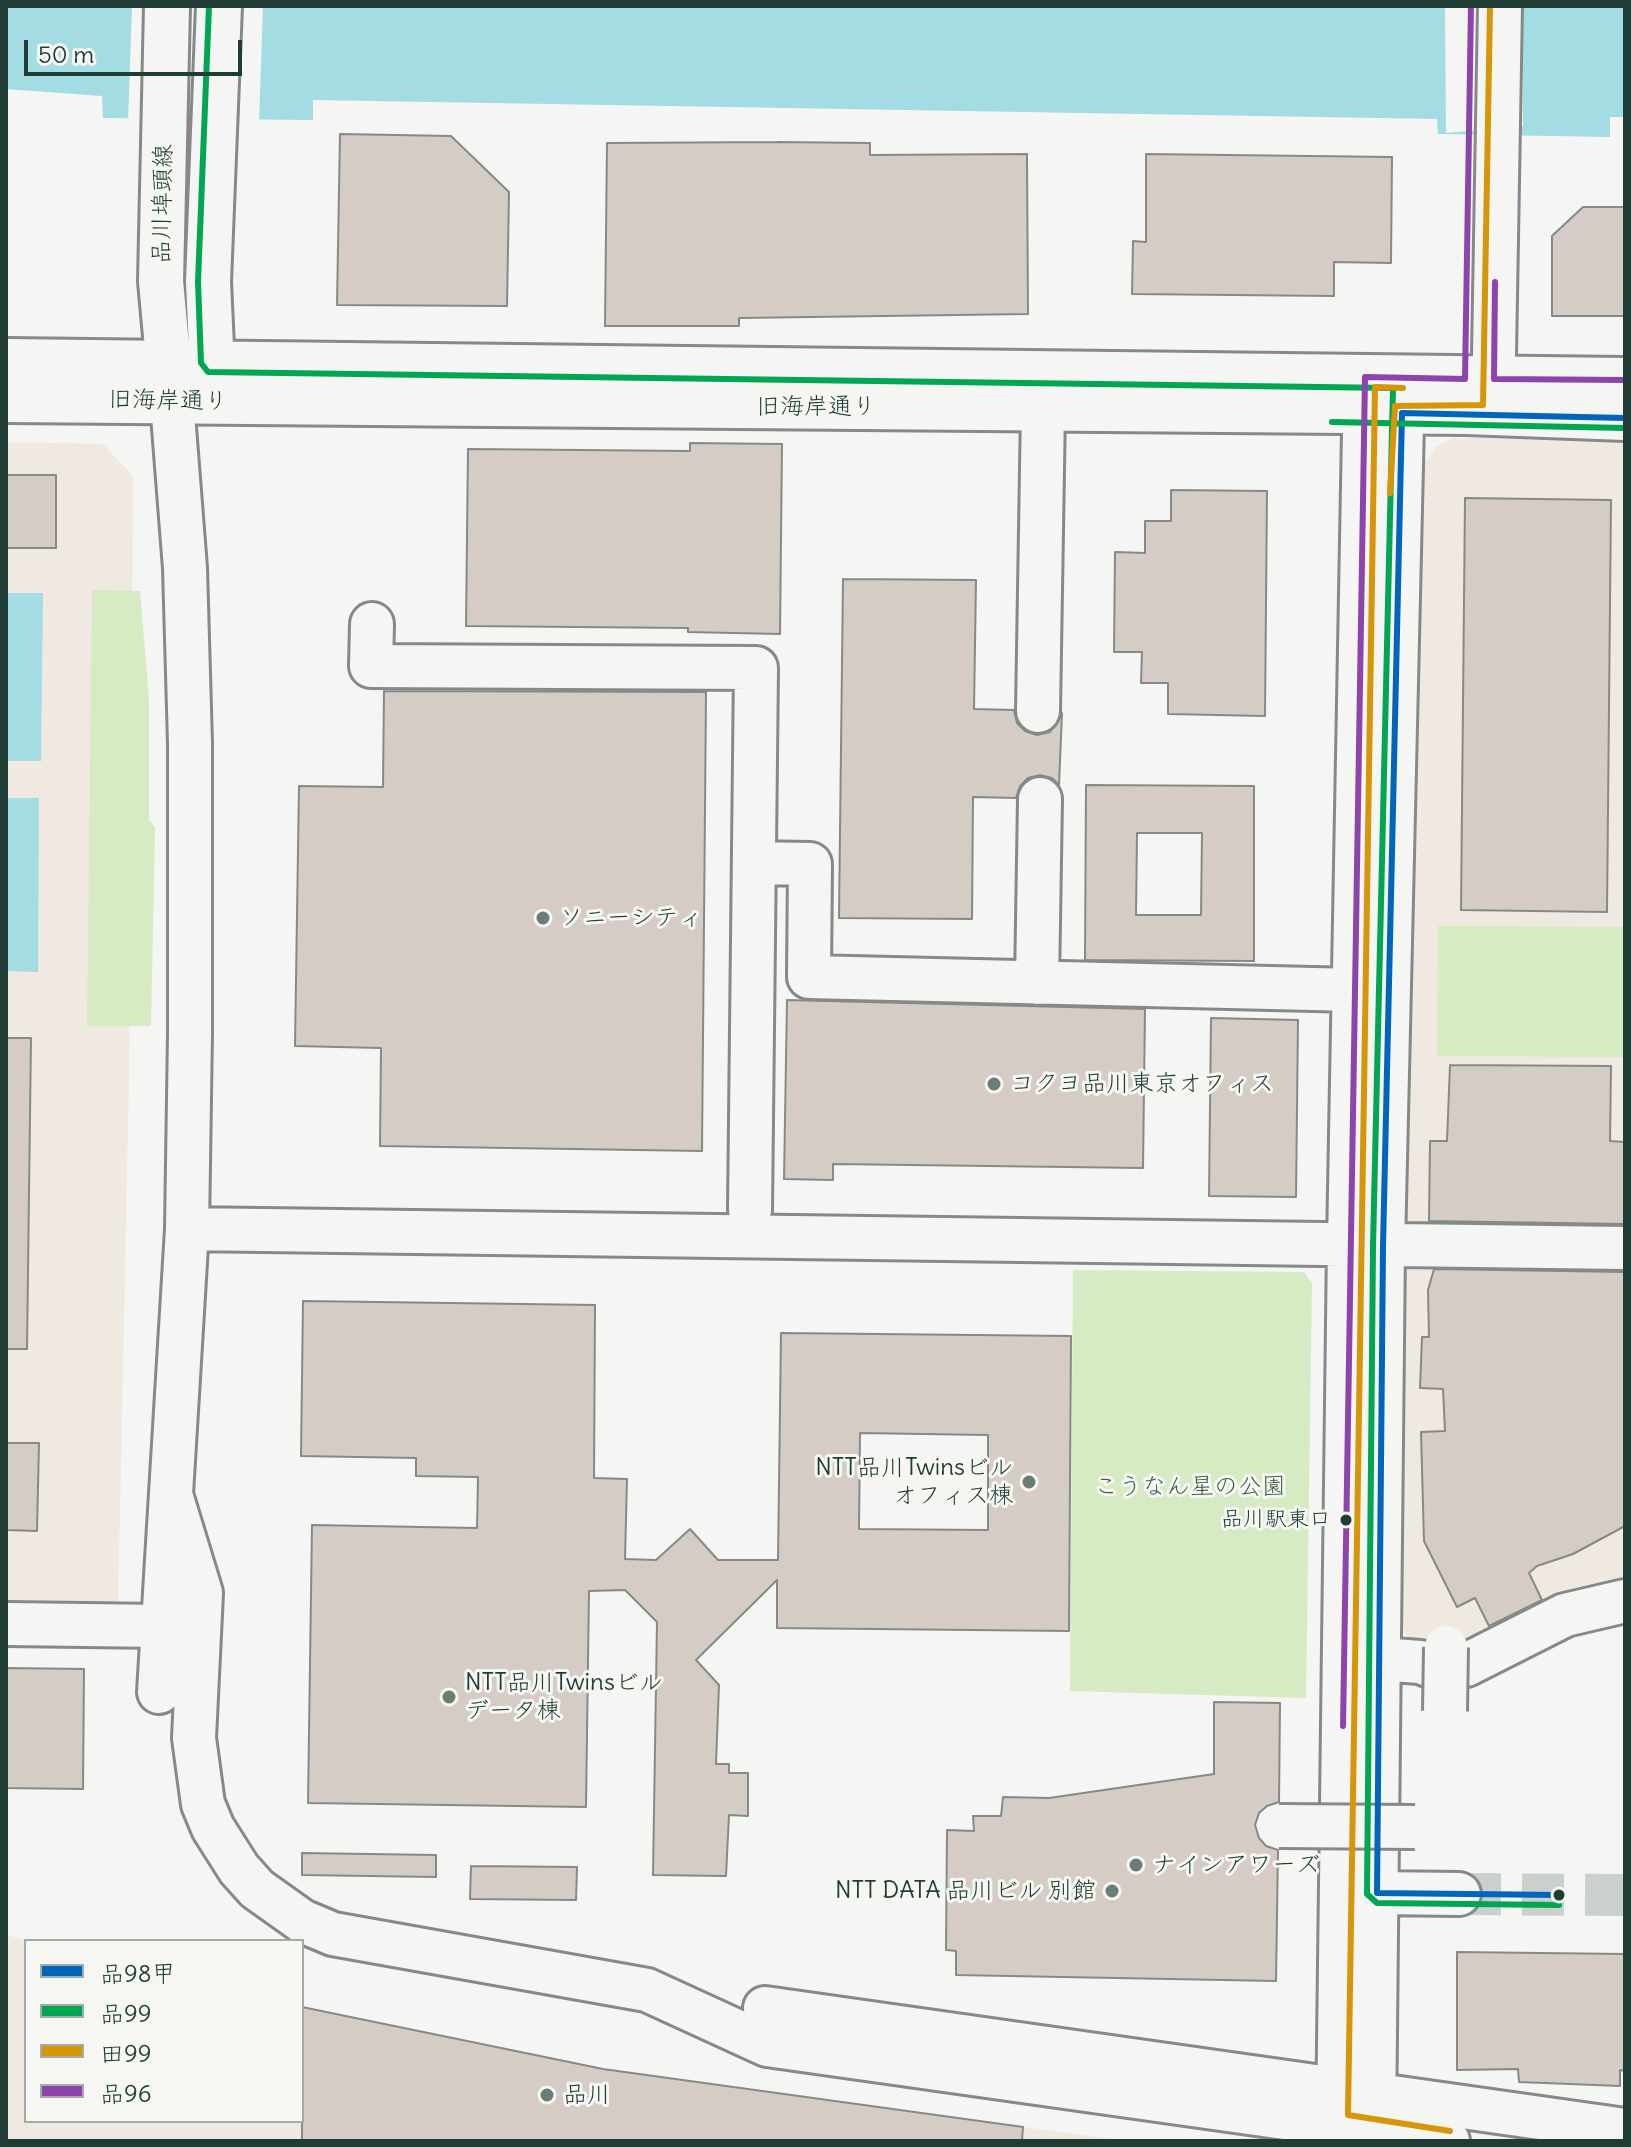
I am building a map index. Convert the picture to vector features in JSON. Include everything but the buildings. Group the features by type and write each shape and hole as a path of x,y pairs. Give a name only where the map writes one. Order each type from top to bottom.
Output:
{"main road":[{"name":"品川埠頭線","path":"167,6 161,281 191,382"},
{"name":"品川埠頭線","path":"191,382 208,282 219,6"},
{"name":"旧海岸通り","path":"6,361 191,382 1043,409 1384,395"},
{"name":"旧海岸通り","path":"6,400 191,382 1480,396 1625,380"},
{"name":"旧海岸通り","path":"1480,396 1625,418"}],"street":[{"path":"1471,6 1483,132 1480,396"},
{"path":"1483,132 1500,6"},
{"path":"159,1692 187,1229 190,744 185,568 191,382"},
{"path":"1356,2108 1377,1893 1380,1659 1355,990 1384,395"},
{"path":"1356,2108 1366,1245 1384,395"},
{"path":"1038,711 1043,409"},
{"path":"372,624 371,666 756,668 750,1210"},
{"path":"1037,983 1040,799"},
{"path":"754,863 810,864 809,977 1355,990"},
{"path":"187,1229 1625,1248"},
{"path":"172,1498 201,1593 194,1738 203,1804 213,1828 239,1869 267,1898 302,1921 333,1934 647,1990 767,2045 1356,2108 1625,2130"},
{"path":"1380,1659 1420,1662 1448,1660 1565,1615 1625,1601"},
{"path":"6,1624 163,1626"},
{"path":"1445,1711 1448,1660"},
{"path":"1279,1826 1415,1827"},
{"path":"1377,1893 1459,1894"},
{"path":"765,2008 1356,2108 1448,2141"}],"shaded area":[{"path":"1452,438 1625,438 1625,1592 1478,1647 1410,1641 1400,1622 1401,1293 1421,466 1437,446"},
{"path":"6,442 103,444 133,476 129,1078 118,1608 6,1608"},
{"name":"品川","path":"6,1935 24,1940 24,2123 304,2123 304,2007 603,2069 1126,2141 6,2141"}],"green space":[{"path":"92,590 140,591 149,699 149,820 155,827 151,1026 87,1027"},
{"path":"1438,926 1625,927 1625,1057 1437,1056"},
{"name":"こうなん星の公園","path":"1073,1270 1304,1272 1312,1283 1306,1698 1070,1691"}],"water":[{"path":"6,6 1625,6 1625,117 1610,117 1610,137 1438,134 1437,119 313,100 313,120 103,118 102,96 6,89"},
{"path":"6,593 43,593 41,761 6,761"},
{"path":"6,798 39,798 38,972 6,971"}],"pier":[{"path":"132,6 263,6 259,123 128,122"},
{"path":"1445,6 1523,6 1523,126 1446,133"}],"tunnel":[{"path":"1459,1894 1625,1895"}],"transit line":[{"name":"品99","path":"209,6 198,282 201,363 208,372 1393,388 1373,1246 1367,1894 1377,1903 1559,1905"},
{"name":"品96","path":"1343,1726 1365,377 1465,379 1471,6"},
{"name":"田99","path":"1390,493 1395,406 1483,405 1490,6"},
{"name":"品96","path":"1495,282 1494,379 1625,380"},
{"name":"田99","path":"1403,388 1375,387 1348,2115 1450,2131"},
{"name":"品98甲","path":"1402,413 1625,418"},
{"name":"品98甲","path":"1377,1893 1383,1246 1402,413"},
{"name":"品99","path":"1332,422 1625,428"},
{"name":"品98甲","path":"1377,1893 1559,1895"}],"place":[{"name":"ソニーシティ","path":"543,918"},
{"name":"コクヨ品川東京オフィス","path":"994,1084"},
{"name":"NTT品川Twinsビル オフィス棟","path":"1029,1482"},
{"name":"品川駅東口","path":"1346,1520"},
{"name":"NTT品川Twinsビル データ棟","path":"449,1697"},
{"name":"ナインアワーズ","path":"1136,1865"},
{"name":"NTT DATA 品川ビル 別館","path":"1112,1891"},
{"name":"品川","path":"547,2095"}]}
